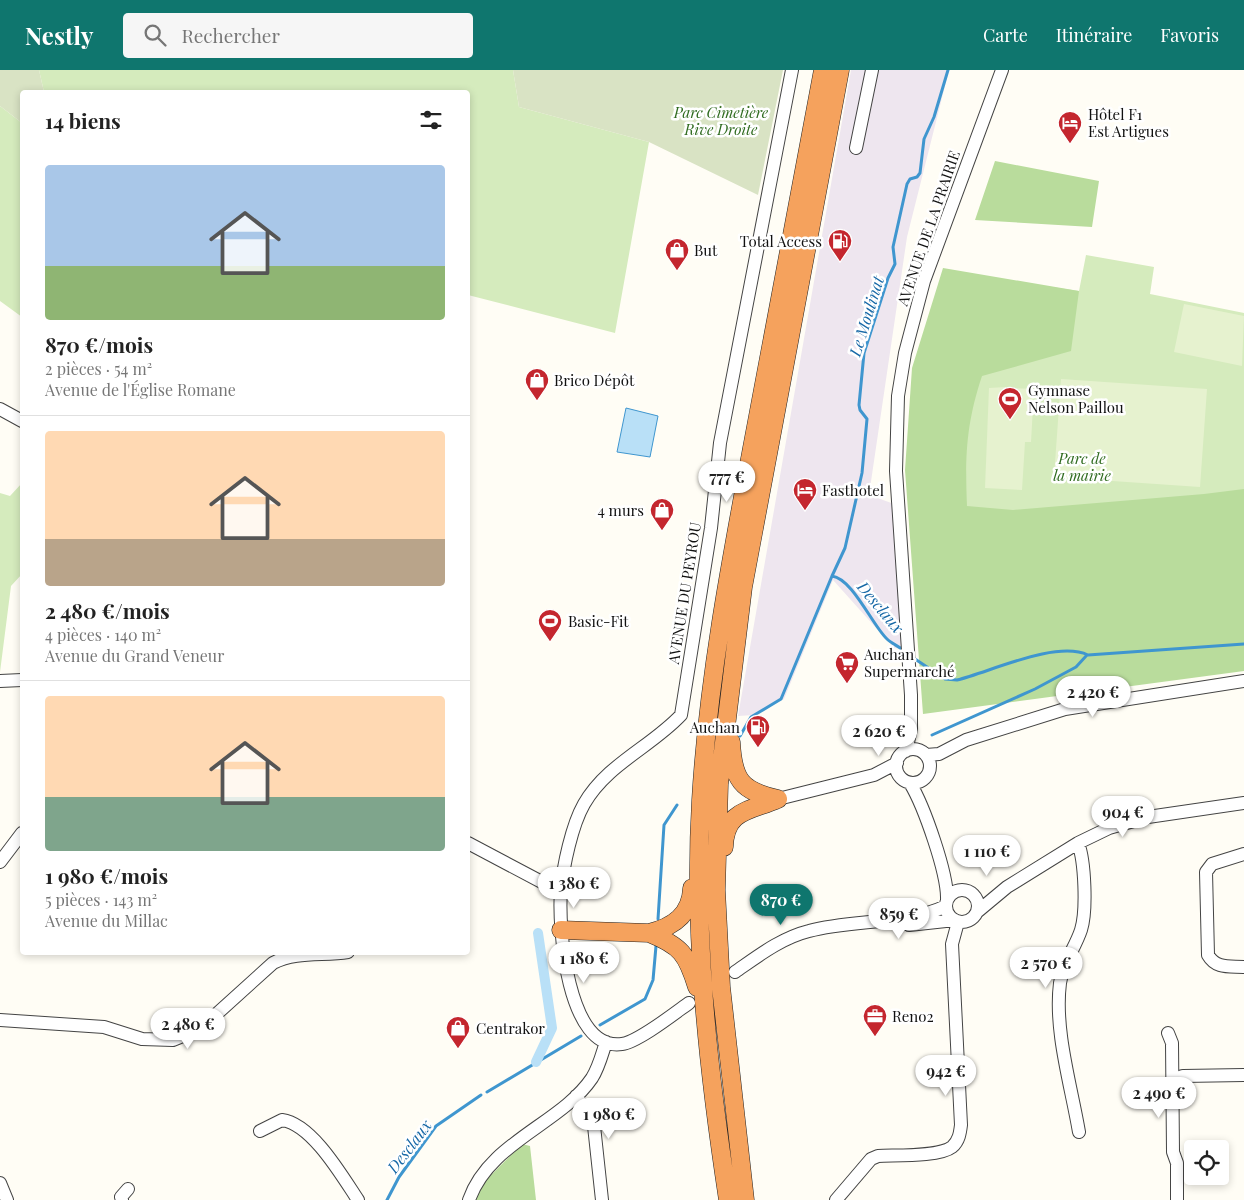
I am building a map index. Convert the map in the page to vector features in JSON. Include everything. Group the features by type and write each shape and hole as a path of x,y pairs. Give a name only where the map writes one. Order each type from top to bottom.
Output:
{"highway":[{"path":"728,1200 706,1016 700,936 699,856 701,800 710,703 727,583 823,70"},
{"path":"745,1200 721,987 716,890 719,784 729,688 743,587 840,70"},
{"path":"729,688 734,770 749,790 778,800"},
{"path":"561,930 649,934 661,930 680,919 690,902 695,786 700,736 710,703"},
{"path":"721,987 726,961 724,859 728,828 731,821 742,812 778,800"},
{"path":"649,934 676,946 684,955 690,965 706,1016"}],"street":[{"name":"AVENUE DU PEYROU","path":"606,1042 590,1031 576,1004 564,962 561,930 561,889 573,833 584,804 595,788 621,761 667,730 681,715 711,528 720,443 792,70"},
{"path":"856,148 872,70"},
{"name":"AVENUE DE LA PRAIRIE","path":"897,764 906,751 911,729 896,471 901,379 924,281 1002,70"},
{"path":"0,409 20,420"},
{"path":"0,681 20,680"},
{"path":"906,751 925,757 939,754 966,740 1055,711 1244,681"},
{"name":"AVENUE DE LA PRAIRIE","path":"911,729 925,757"},
{"path":"921,803 924,779 928,774 925,757"},
{"path":"778,800 874,775 897,764 905,780 921,803 942,863 949,916 956,921"},
{"path":"874,775 905,780 924,779"},
{"path":"844,926 887,927 969,921 1007,887 1078,843 1109,828 1130,821 1244,803"},
{"path":"0,862 20,836"},
{"path":"470,843 553,888 561,889"},
{"path":"1078,843 1082,856 1084,918 1081,932 1067,956 1060,982 1059,1016 1079,1132"},
{"path":"1244,854 1212,864 1206,872 1208,955 1213,963 1220,966 1244,966"},
{"path":"942,863 978,903 977,912"},
{"path":"735,972 786,939 808,931 925,914 946,903 953,893 967,891 983,892 1007,887"},
{"path":"836,1200 871,1159 878,1156 941,1152 952,1148 957,1142 961,1125 952,944 956,921"},
{"path":"0,1020 104,1027 142,1039 174,1040 200,1029 281,956 298,955"},
{"path":"469,1200 481,1175 495,1161 576,1096 596,1070 606,1042 622,1044 641,1035 690,1003"},
{"path":"1168,1033 1172,1043 1174,1079 1172,1087 1173,1152 1177,1163 1177,1200"},
{"path":"1174,1079 1183,1076 1244,1075"},
{"path":"576,1096 590,1114 594,1126 602,1200"},
{"path":"260,1131 282,1120 297,1124 337,1168 358,1200"},
{"path":"0,1183 7,1200"}],"shaded area":[{"path":"851,70 949,70 907,237 869,495 897,505 907,649 894,648 833,580 784,699 754,715 738,716"}],"green space":[{"path":"0,70 39,70 44,90 20,90 20,121 0,106"},
{"path":"39,70 513,70 519,107 649,142 615,333 470,296 470,90 44,90"},
{"name":"Parc Cimetière Rive Droite","path":"513,70 783,70 758,195 649,142 519,107"},
{"path":"0,106 20,121 20,316 0,301"},
{"path":"995,161 1099,181 1092,227 975,220"},
{"name":"Parc de la mairie","path":"1086,255 1154,267 1150,294 1244,313 1244,642 926,567 943,271 1079,291"},
{"path":"943,268 1079,291 1071,351 982,376 973,410 968,441 966,472 967,506 1013,510 1244,489 1244,671 923,714 905,470 912,368"},
{"path":"1184,304 1244,316 1242,366 1174,352"},
{"path":"1061,379 1207,389 1200,487 1054,477"},
{"name":"Gymnase Nelson Paillou","path":"1006,387 1006,397 1010,397 1011,388 1034,389 1031,442 1025,442 1022,490 985,488 989,388"},
{"path":"20,485 20,576 11,586 0,672 0,493 10,496"},
{"path":"522,1144 530,1146 536,1200 476,1200 480,1186"}],"water":[{"path":"626,408 658,416 650,457 617,452"}],"waterway":[{"name":"Le Moulinat","path":"832,576 845,548 862,473 867,419 860,410 859,405 864,353 888,278 895,264 893,247 907,184 910,179 917,177 920,173 924,139 934,117 948,70"},
{"name":"Desclaux","path":"740,736 751,717 781,699 832,576 840,579 847,585 862,603 881,632 903,650"},
{"name":"Desclaux","path":"912,657 945,679 957,680 1023,659 1059,651 1075,651 1088,655 1244,644"},
{"name":"Desclaux","path":"932,735 1035,689 1076,667 1087,655"},
{"name":"Desclaux","path":"658,919 664,825 677,805"},
{"path":"536,1062 552,1028 538,933"},
{"name":"Desclaux","path":"600,1025 645,999 653,980 656,946"},
{"name":"Desclaux","path":"487,1092 581,1036"},
{"name":"Desclaux","path":"387,1200 399,1177 436,1126 481,1095"}],"place":[{"name":"Hôtel F1 Est Artigues","path":"1070,144"},
{"name":"Total Access","path":"840,262"},
{"name":"But","path":"677,271"},
{"name":"Brico Dépôt","path":"537,401"},
{"name":"Gymnase Nelson Paillou","path":"1010,420"},
{"name":"Fasthotel","path":"805,511"},
{"name":"4 murs","path":"662,531"},
{"name":"Basic-Fit","path":"550,642"},
{"name":"Auchan Supermarché","path":"847,684"},
{"name":"Auchan","path":"758,748"},
{"name":"Reno2","path":"875,1037"},
{"name":"Centrakor","path":"458,1049"}]}
